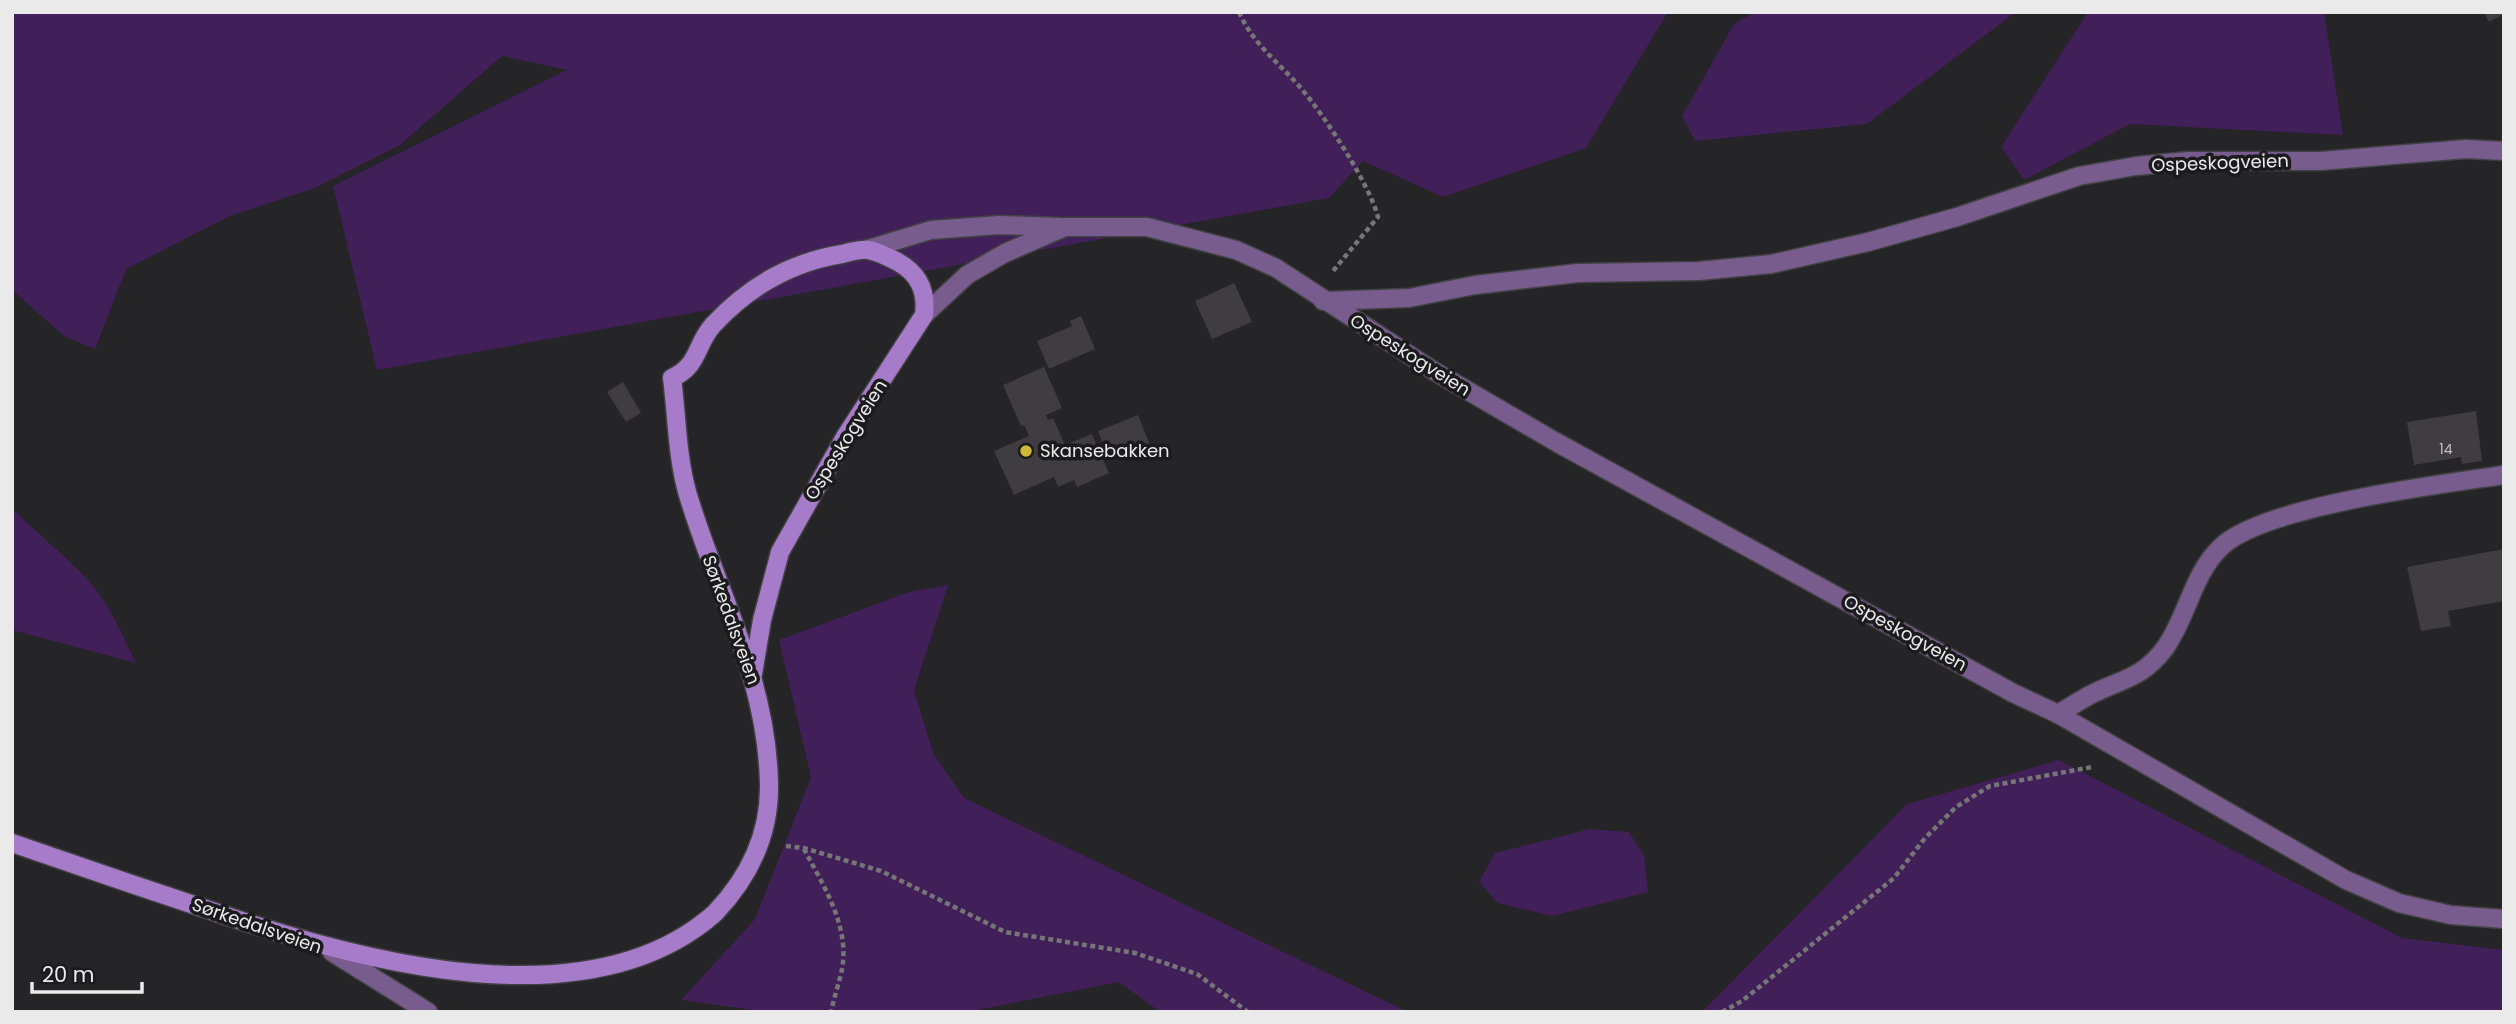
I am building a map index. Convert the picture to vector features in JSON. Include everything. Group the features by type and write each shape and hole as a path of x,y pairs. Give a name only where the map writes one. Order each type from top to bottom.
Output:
{"street":[{"name":"Ospeskogveien","path":"1318,298 1409,298 1475,285 1578,273 1699,271 1771,264 1868,243 1957,217 2078,176 2136,166 2188,161 2321,161 2466,149 2504,151"},
{"path":"867,250 931,230 999,225 1065,227"},
{"name":"Ospeskogveien","path":"754,674 762,620 780,552 845,437 924,315 967,275 1005,253 1065,227 1147,227 1191,236 1236,250 1276,268 1318,298 1434,371 1556,442 2013,693 2058,714 2346,880 2399,903 2451,915 2504,919"},
{"path":"867,250 911,270 922,286 926,300 924,315"},
{"name":"Sørkedalsveien","path":"12,843 332,952 482,983 547,985 619,972 680,942 708,921 746,876 761,844 769,787 766,741 754,674 703,544 687,489 672,378 687,371 711,327 746,295 788,268 818,257 867,250"},
{"path":"2058,714 2091,694 2126,682 2152,663 2166,646 2199,574 2212,556 2241,532 2274,519 2424,486 2504,475"},
{"path":"332,952 428,1012"}],"path":[{"path":"1239,12 1248,34 1301,89 1372,194 1378,217 1318,298"},
{"path":"1721,1012 1742,1002 1894,878 1925,838 1956,807 1990,786 2057,775 2132,757"},
{"path":"761,844 804,848 881,871 1005,932 1135,953 1197,974 1248,1012"},
{"path":"804,848 830,897 841,928 843,966 831,1012"}],"shaded area":[{"path":"12,12 1668,12 1586,148 1443,197 1363,161 1329,198 377,370 333,186 567,70 502,56 400,145 315,188 230,216 126,269 95,349 64,336 12,290"},
{"path":"1755,12 2016,12 1867,124 1695,141 1682,116 1734,24"},
{"path":"2088,12 2324,12 2343,135 2130,124 2024,180 2001,147"},
{"path":"12,508 95,588 115,619 136,663 12,630"},
{"path":"948,585 914,690 933,753 964,798 1408,1012 1160,1012 1119,982 967,1012 767,1012 681,1000 755,919 811,777 779,640 909,592"},
{"path":"2059,760 2402,938 2504,950 2504,1012 1702,1012 1907,804"},
{"path":"1590,829 1629,832 1644,856 1648,892 1552,916 1498,903 1479,882 1495,853"}],"building":[{"path":"2484,12 2504,12 2504,14 2489,22"},
{"path":"1234,283 1252,322 1212,339 1195,301"},
{"path":"1081,316 1095,349 1049,369 1037,341 1072,326 1070,321"},
{"path":"1044,367 1062,408 1046,415 1048,420 1053,418 1065,445 1092,434 1109,473 1077,487 1074,480 1058,487 1054,477 1014,495 994,451 1029,436 1024,425 1021,426 1003,385"},
{"path":"623,382 641,413 626,422 607,392"},
{"path":"2476,411 2482,461 2462,464 2461,457 2414,465 2407,422"},
{"path":"1138,415 1150,445 1110,461 1098,431"},
{"path":"2504,549 2504,601 2448,611 2451,626 2421,631 2407,567"}],"place":[{"name":"Skansebakken","path":"1026,451"}]}
